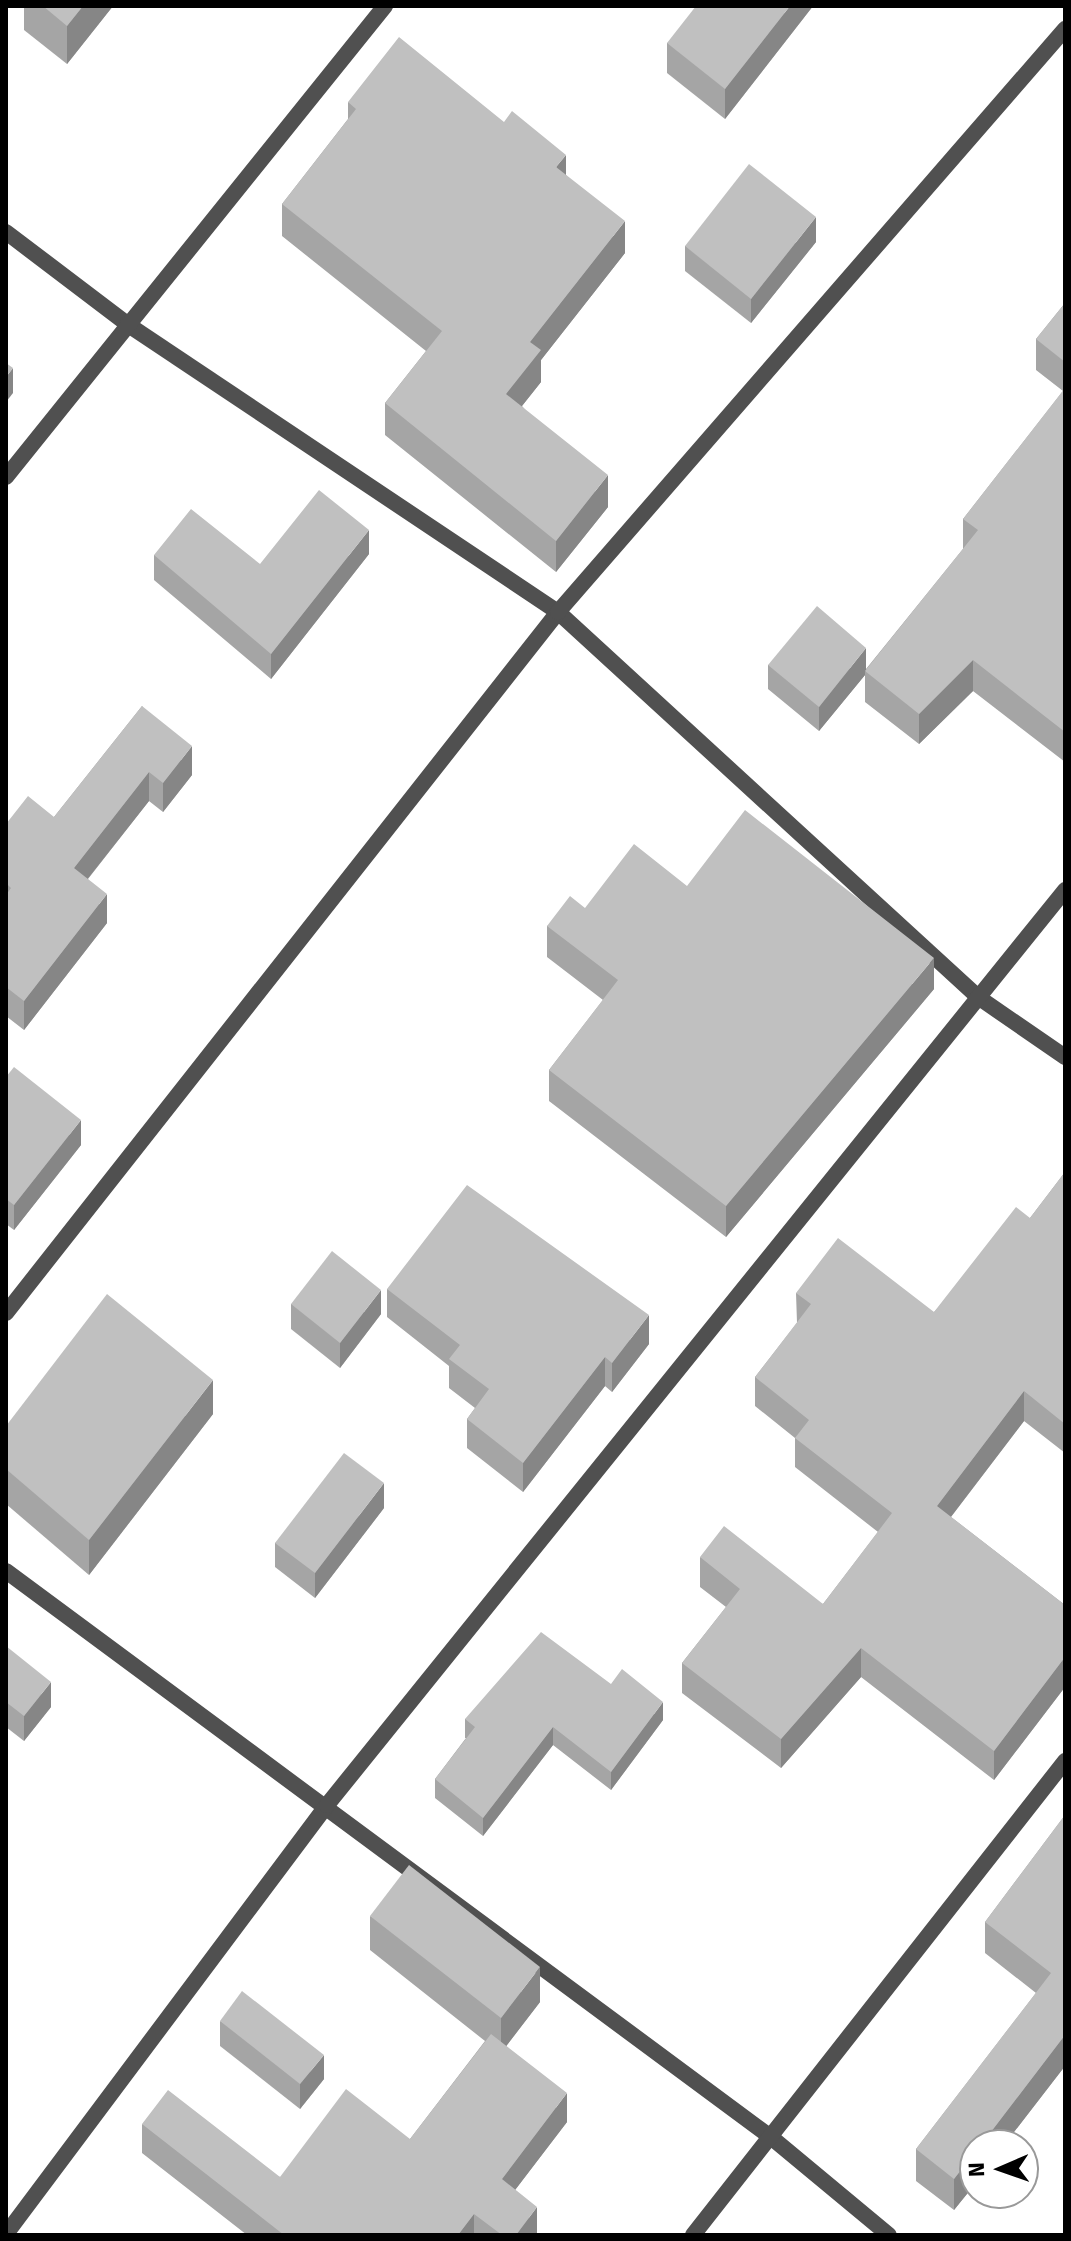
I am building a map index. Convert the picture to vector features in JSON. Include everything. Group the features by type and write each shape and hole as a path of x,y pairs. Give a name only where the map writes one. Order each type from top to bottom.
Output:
{"street":[{"path":"6,477 385,6"},
{"path":"6,1313 558,612 1065,29"},
{"path":"6,232 127,324 558,612 978,997 1065,1057"},
{"path":"6,2234 327,1805 1065,890"},
{"path":"6,1571 327,1805 772,2138 889,2235"},
{"path":"693,2235 1065,1761"}],"building":[{"path":"43,6 83,6 67,26"},
{"path":"696,6 790,6 725,89 667,43"},
{"path":"399,37 504,122 512,111 566,155 556,167 625,221 530,342 541,350 506,394 608,475 556,541 385,403 442,331 282,204 356,109 348,102"},
{"path":"749,164 816,217 751,299 685,246"},
{"path":"1065,303 1065,362 1036,339"},
{"path":"6,363 13,368 6,377"},
{"path":"1065,388 1065,732 973,660 919,714 865,671 978,530 963,519"},
{"path":"319,490 369,530 271,654 154,555 191,509 260,564"},
{"path":"817,606 866,648 819,707 768,665"},
{"path":"142,706 192,746 163,783 149,772 74,868 107,894 24,1001 6,987 6,895 11,888 6,883 6,824 28,796 54,817"},
{"path":"745,810 934,958 726,1206 549,1070 618,980 547,926 570,896 585,908 634,844 687,886"},
{"path":"14,1067 81,1120 14,1205 6,1199 6,1077"},
{"path":"1065,1172 1065,1424 1024,1391 937,1506 1065,1605 1065,1657 994,1751 861,1648 781,1739 682,1663 740,1589 700,1557 724,1526 823,1604 892,1513 795,1438 809,1420 755,1377 811,1304 796,1293 838,1238 934,1312 1016,1207 1030,1218"},
{"path":"467,1185 649,1315 612,1363 605,1357 523,1463 467,1419 489,1389 449,1359 460,1345 387,1289"},
{"path":"332,1251 381,1290 340,1343 291,1304"},
{"path":"107,1294 213,1380 89,1540 6,1469 6,1426"},
{"path":"344,1453 384,1483 315,1573 275,1543"},
{"path":"541,1632 611,1684 622,1669 663,1702 611,1772 553,1727 483,1818 435,1779 475,1727 465,1719"},
{"path":"6,1646 51,1682 24,1716 6,1702"},
{"path":"1065,1815 1065,2035 993,2129 959,2129 959,2173 954,2179 916,2149 1051,1973 985,1922"},
{"path":"409,1865 540,1967 501,2018 370,1916"},
{"path":"242,1991 324,2055 300,2084 220,2021"},
{"path":"491,2034 567,2093 502,2179 537,2207 516,2235 502,2235 474,2214 458,2235 284,2235 142,2124 168,2090 280,2177 346,2089 410,2139"}]}
